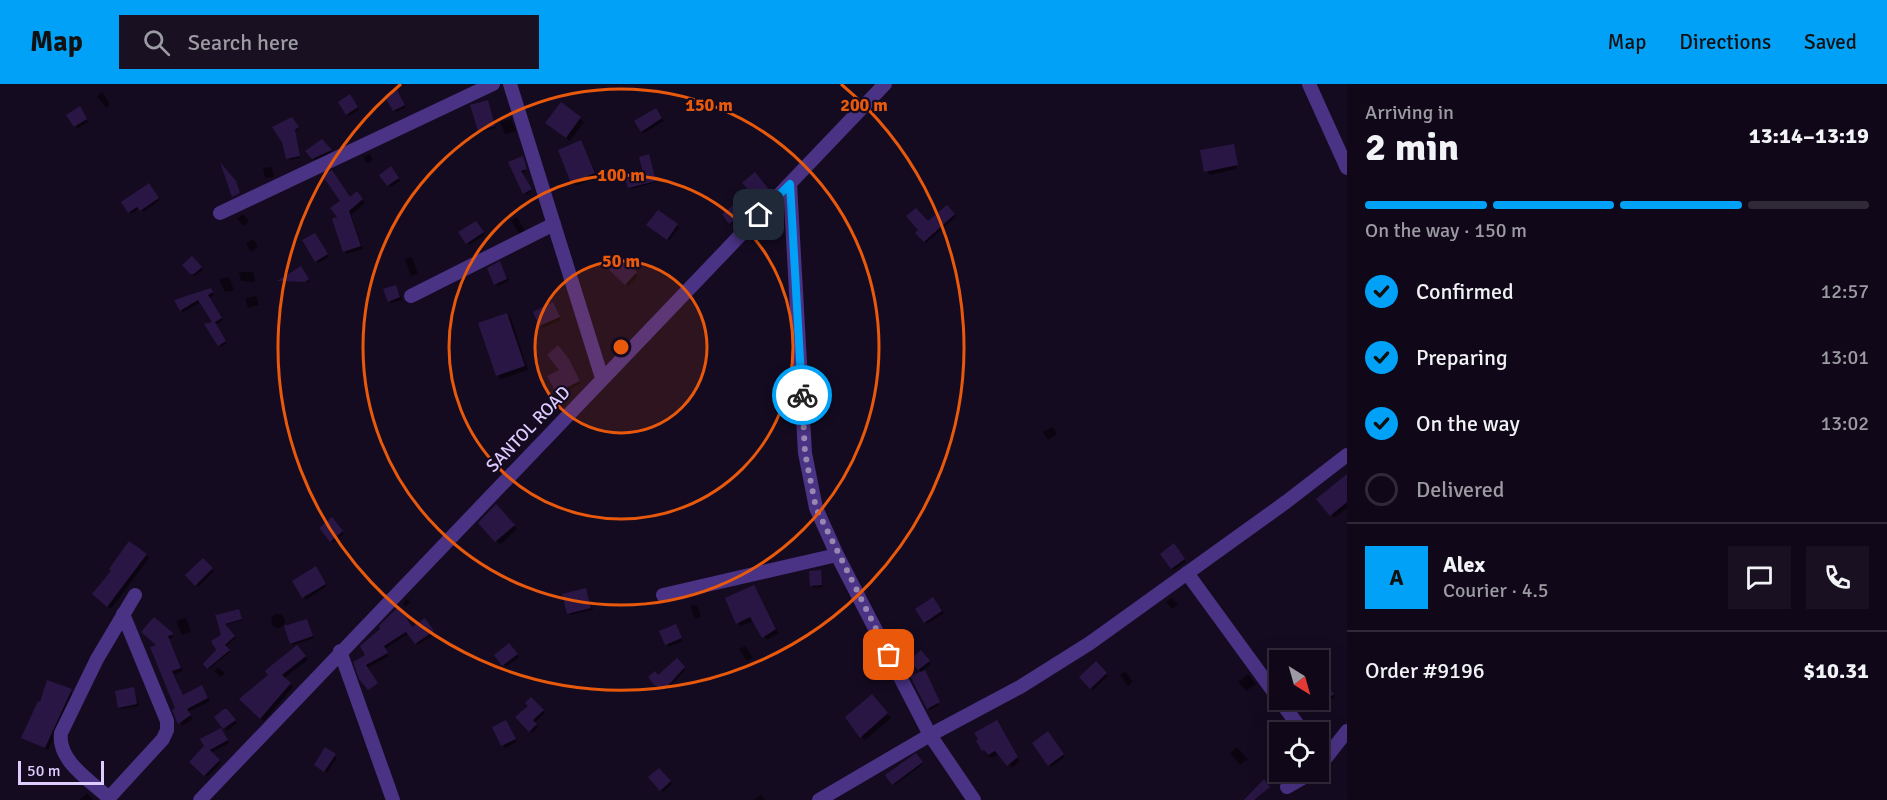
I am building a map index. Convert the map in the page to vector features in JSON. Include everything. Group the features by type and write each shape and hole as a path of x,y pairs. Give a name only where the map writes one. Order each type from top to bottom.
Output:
{"street":[{"path":"220,213 493,84"},
{"path":"510,84 602,378"},
{"name":"SANTOL ROAD","path":"200,800 340,651 885,84"},
{"path":"1309,84 1347,168"},
{"path":"790,184 805,453 816,508 837,555 930,735 974,800"},
{"path":"411,296 554,224"},
{"path":"819,800 930,735 1020,687 1090,643 1347,455"},
{"path":"663,595 837,555"},
{"path":"1187,573 1296,722"},
{"path":"123,614 163,709 167,730 162,740 108,799 70,762 60,744 61,733 92,670 123,614 135,595"},
{"path":"340,651 393,800"},
{"path":"1329,752 1347,731"},
{"path":"1287,786 1293,782"}],"building":[{"path":"397,90 405,105 393,111 385,97"},
{"path":"350,94 358,107 346,115 338,102"},
{"path":"488,100 495,126 478,131 470,105"},
{"path":"561,102 581,117 566,138 545,123"},
{"path":"80,106 87,119 74,127 66,115"},
{"path":"656,108 662,118 641,132 634,121"},
{"path":"292,117 299,127 295,130 300,156 286,159 282,142 272,127"},
{"path":"322,139 332,150 312,159 305,151"},
{"path":"581,140 595,173 571,183 558,150"},
{"path":"1234,144 1238,165 1204,172 1200,150"},
{"path":"649,154 656,181 628,188 625,178 643,172 639,157"},
{"path":"523,156 527,169 521,171 532,189 523,194 508,162"},
{"path":"220,162 236,181 240,193 232,197"},
{"path":"391,166 399,178 387,186 379,175"},
{"path":"332,170 350,197 357,191 363,199 349,211 361,246 343,252 332,219 337,217 330,208 340,201 322,175"},
{"path":"755,172 770,191 759,203 729,224 722,214 750,192 742,183"},
{"path":"149,183 159,198 140,211 137,207 128,213 121,202"},
{"path":"947,205 955,214 924,242 915,233 918,230 906,216 916,208 928,221"},
{"path":"658,210 678,224 667,240 646,225"},
{"path":"476,221 484,232 466,244 458,232"},
{"path":"315,233 328,254 315,262 302,240"},
{"path":"192,256 202,267 194,274 190,274 182,265"},
{"path":"622,257 637,272 625,285 609,270"},
{"path":"500,261 507,279 494,285 487,268"},
{"path":"301,266 309,279 305,282 277,281"},
{"path":"396,285 400,297 388,302 383,289"},
{"path":"211,288 213,292 208,295 222,318 215,322 226,341 218,346 204,324 212,322 198,300 180,311 174,300"},
{"path":"553,302 560,317 539,326 533,312"},
{"path":"507,313 525,366 496,376 478,323"},
{"path":"558,345 569,359 580,381 556,393 547,376 559,370 547,355"},
{"path":"1347,474 1347,502 1330,516 1316,499"},
{"path":"496,504 515,525 495,542 478,523"},
{"path":"332,517 343,531 330,542 319,528"},
{"path":"129,541 147,554 107,607 92,594 111,571 109,569"},
{"path":"1174,543 1185,559 1171,569 1160,554"},
{"path":"203,558 213,568 195,586 185,575"},
{"path":"316,566 326,584 302,598 292,581"},
{"path":"821,570 822,585 810,586 809,571"},
{"path":"754,585 776,629 762,638 750,617 736,624 725,598"},
{"path":"586,588 591,608 567,614 562,594"},
{"path":"933,597 942,611 924,623 915,609"},
{"path":"399,606 412,627 425,618 434,631 415,644 406,632 384,646 388,653 366,665 378,683 368,690 359,679 353,662 365,655 360,646 380,629 379,626"},
{"path":"239,609 242,619 225,624 235,636 225,645 230,650 207,669 203,664 216,650 211,641 221,635 215,613 217,615"},
{"path":"154,617 174,634 168,636 181,668 172,671 183,695 202,685 208,698 187,709 191,715 178,724 172,710 175,708 150,647 156,645 141,632"},
{"path":"307,619 313,636 290,644 284,626"},
{"path":"676,624 682,638 665,645 659,631"},
{"path":"509,643 518,654 502,666 494,655"},
{"path":"297,645 306,656 282,675 291,683 260,719 239,699 268,675 265,671"},
{"path":"921,650 930,661 918,670 909,660"},
{"path":"677,658 685,667 664,690 654,685 648,677 655,671 658,675"},
{"path":"1096,661 1107,673 1090,689 1079,677"},
{"path":"925,670 940,702 927,709 910,676"},
{"path":"47,680 72,689 45,748 21,738 38,701 40,702"},
{"path":"134,687 137,704 118,708 115,691"},
{"path":"1329,688 1334,694 1329,698"},
{"path":"872,694 888,713 860,738 845,717"},
{"path":"531,697 544,710 533,720 537,724 529,732 515,717 528,706 525,703"},
{"path":"227,709 236,720 223,729 214,717"},
{"path":"506,720 516,739 501,746 492,727"},
{"path":"997,720 1018,757 1007,766 995,751 988,755 984,750 982,751 974,733"},
{"path":"221,728 228,740 210,750 220,760 204,776 189,762 204,746 200,739"},
{"path":"1048,731 1064,754 1048,766 1032,743"},
{"path":"325,747 336,754 324,772 314,765"},
{"path":"916,753 923,762 892,785 885,775"},
{"path":"659,768 671,781 660,791 648,777"},
{"path":"1264,779 1270,787 1254,800 1244,800"}],"way so far":[{"path":"802,395 805,453 816,508 837,555 889,655"}],"route":[{"path":"759,215 790,184 802,395"}]}
